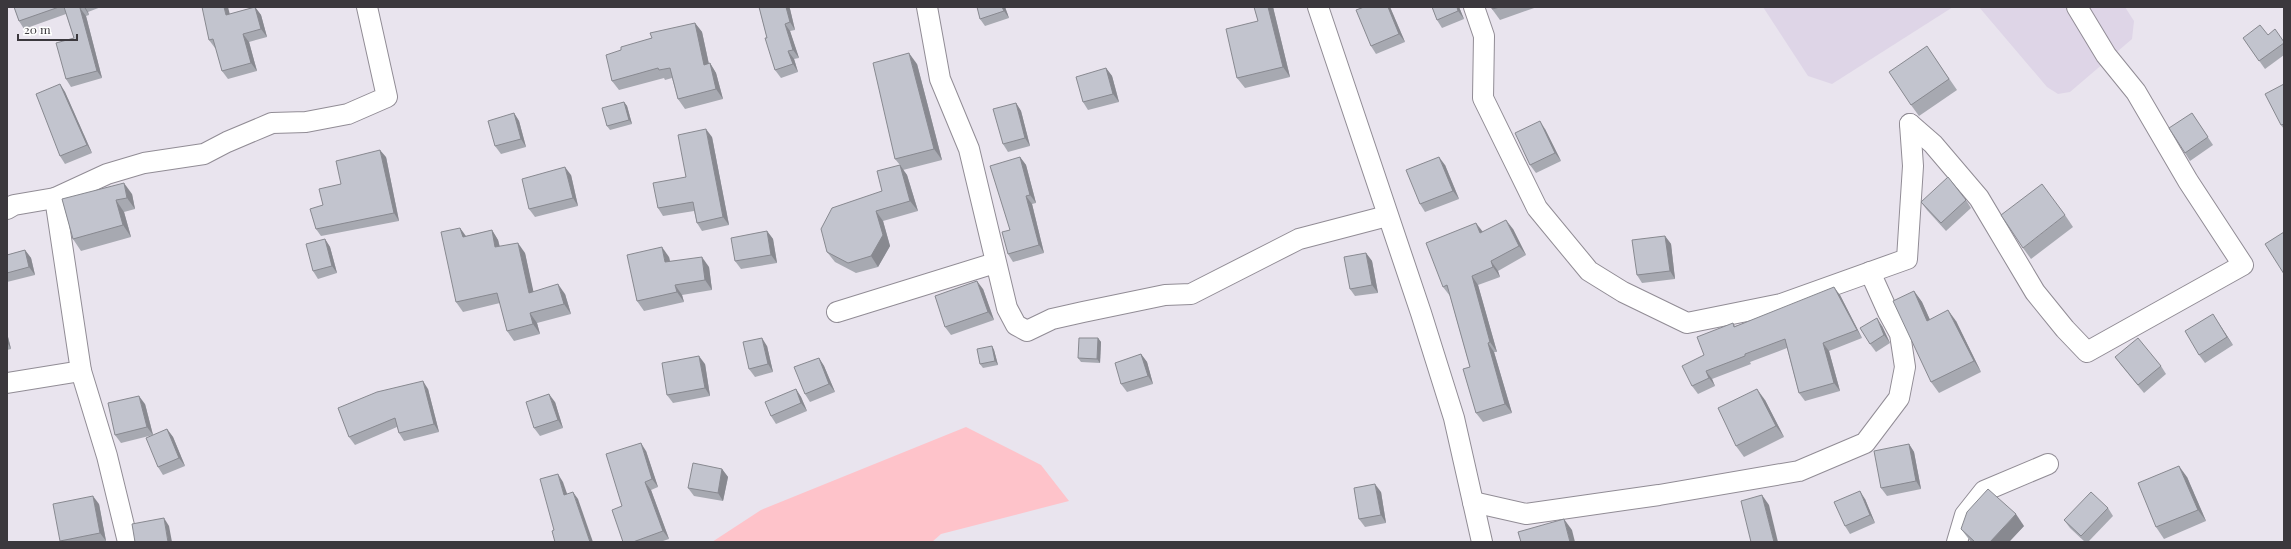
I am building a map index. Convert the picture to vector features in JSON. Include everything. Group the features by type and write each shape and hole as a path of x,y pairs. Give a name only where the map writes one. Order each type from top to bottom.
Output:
{"street":[{"path":"7,209 14,205 55,198 107,174 144,163 204,154 226,142 272,123 306,122 348,114 387,97 367,7"},
{"path":"927,7 940,79 969,149 995,263 1007,308 1016,325 1027,331 1052,319 1165,296 1191,294 1299,239 1387,216"},
{"path":"1318,7 1387,216 1421,313 1454,418 1482,542"},
{"path":"1474,7 1484,36 1483,98 1537,208 1589,272 1623,292 1687,323 1781,304 1907,259 1913,166 1910,124 1932,144 1979,198 2035,292 2087,352 2243,265 2188,181 2136,92 2106,55 2077,7"},
{"path":"55,198 81,371 107,456 128,542"},
{"path":"837,312 995,263"},
{"path":"1473,502 1526,514 1659,496 1800,471 1865,443 1899,398 1905,367 1900,334 1888,312 1870,272"},
{"path":"7,383 81,371"},
{"path":"1957,542 1965,515 1984,491 2048,464"}],"shaded area":[{"path":"1763,7 1953,7 1832,84 1808,76"},
{"path":"1979,7 2125,7 2134,21 2132,39 2070,92 2058,94 2047,87"},
{"path":"966,427 1041,465 1069,501 941,534 932,542 712,542 761,510"}],"building":[{"path":"14,7 59,7 19,21"},
{"path":"64,7 84,7 80,8 97,71 66,79 56,43 74,38"},
{"path":"202,7 224,7 226,15 255,7 261,29 243,34 251,63 222,71 213,39 209,40"},
{"path":"759,7 786,7 790,22 785,24 793,50 788,51 793,64 775,70 765,38 767,38"},
{"path":"977,7 1002,7 1004,11 980,19"},
{"path":"1254,7 1268,7 1283,67 1237,78 1226,29 1258,21"},
{"path":"1364,7 1388,7 1399,34 1371,46 1356,10"},
{"path":"1432,7 1457,7 1458,11 1437,20"},
{"path":"695,23 704,65 710,63 716,89 678,99 670,68 659,70 658,68 612,81 606,55 621,50 621,47 652,38 650,33"},
{"path":"2260,25 2268,35 2275,29 2284,43 2259,61 2243,38"},
{"path":"1927,46 1949,79 1911,105 1889,72"},
{"path":"909,53 934,149 895,159 873,63"},
{"path":"1106,68 1113,94 1083,102 1076,77"},
{"path":"60,84 87,145 60,156 36,94"},
{"path":"2284,84 2284,124 2281,125 2265,94"},
{"path":"624,102 629,120 607,126 602,108"},
{"path":"1016,103 1025,138 1003,144 993,109"},
{"path":"514,113 521,139 495,146 488,121"},
{"path":"2192,113 2208,137 2185,153 2169,128"},
{"path":"1540,121 1555,153 1530,165 1515,133"},
{"path":"706,129 723,217 697,223 693,202 658,208 653,183 686,177 678,135"},
{"path":"380,150 394,213 316,229 310,209 323,205 319,189 341,184 336,161"},
{"path":"1020,157 1030,195 1026,196 1039,245 1008,254 1002,232 1010,230 990,166"},
{"path":"1439,157 1453,191 1420,204 1406,170"},
{"path":"900,165 910,201 876,211 883,235 871,256 848,263 827,252 821,229 832,208 882,191 877,171"},
{"path":"565,167 573,198 529,209 522,179"},
{"path":"1948,177 1966,200 1941,223 1921,202"},
{"path":"124,183 127,198 116,200 123,225 73,239 62,199"},
{"path":"2042,184 2065,215 2023,248 2001,215"},
{"path":"1506,220 1519,246 1491,261 1493,267 1472,276 1490,342 1488,343 1505,404 1476,413 1463,369 1470,367 1447,285 1443,287 1426,243 1476,223 1480,233"},
{"path":"460,228 463,237 492,230 495,247 518,243 529,293 558,284 564,304 530,313 533,324 507,331 497,293 456,302 441,232"},
{"path":"767,231 771,255 735,261 731,238"},
{"path":"2284,232 2284,274 2265,244"},
{"path":"1665,236 1670,271 1637,275 1632,240"},
{"path":"325,239 332,266 313,271 306,244"},
{"path":"662,247 665,262 702,257 705,280 675,285 677,292 637,301 627,255"},
{"path":"25,250 29,267 7,273 7,255"},
{"path":"1366,253 1372,285 1350,289 1344,257"},
{"path":"977,281 988,312 945,327 935,296"},
{"path":"1834,287 1857,330 1823,343 1834,383 1799,393 1785,339 1706,371 1709,378 1692,386 1682,366 1704,355 1697,337 1733,323 1734,327"},
{"path":"1914,291 1927,321 1948,310 1974,361 1931,382 1893,301"},
{"path":"2213,314 2227,337 2199,355 2185,331"},
{"path":"1877,318 1884,335 1870,344 1860,328"},
{"path":"762,338 768,364 749,369 743,342"},
{"path":"1079,338 1098,338 1097,359 1078,358"},
{"path":"2138,338 2161,366 2138,385 2115,357"},
{"path":"992,346 995,361 980,364 977,349"},
{"path":"1141,354 1148,376 1121,384 1115,363"},
{"path":"699,356 705,388 667,395 662,363"},
{"path":"819,358 829,384 805,394 794,367"},
{"path":"423,381 434,424 399,433 395,418 349,437 338,408 377,392"},
{"path":"796,389 801,403 771,416 765,402"},
{"path":"1757,389 1776,426 1736,446 1718,408"},
{"path":"549,394 558,420 534,428 526,402"},
{"path":"139,396 147,427 115,435 108,403"},
{"path":"167,429 179,458 158,467 146,438"},
{"path":"641,443 652,479 645,482 663,531 633,542 623,542 612,510 622,506 606,454"},
{"path":"1909,444 1916,481 1881,488 1874,451"},
{"path":"693,463 722,469 718,493 688,488"},
{"path":"2179,466 2198,510 2156,527 2138,483"},
{"path":"558,474 564,495 573,492 590,542 555,542 552,531 554,530 540,479"},
{"path":"1375,484 1381,515 1359,519 1354,488"},
{"path":"1988,489 2016,514 1990,542 1975,542 1961,529 1967,512"},
{"path":"1860,491 1870,515 1845,526 1834,502"},
{"path":"2091,492 2108,508 2081,536 2064,520"},
{"path":"1762,495 1774,542 1751,542 1741,501"},
{"path":"93,496 100,533 60,541 53,504"},
{"path":"164,518 168,542 135,542 132,524"},
{"path":"1564,519 1570,542 1521,542 1518,532"}]}
